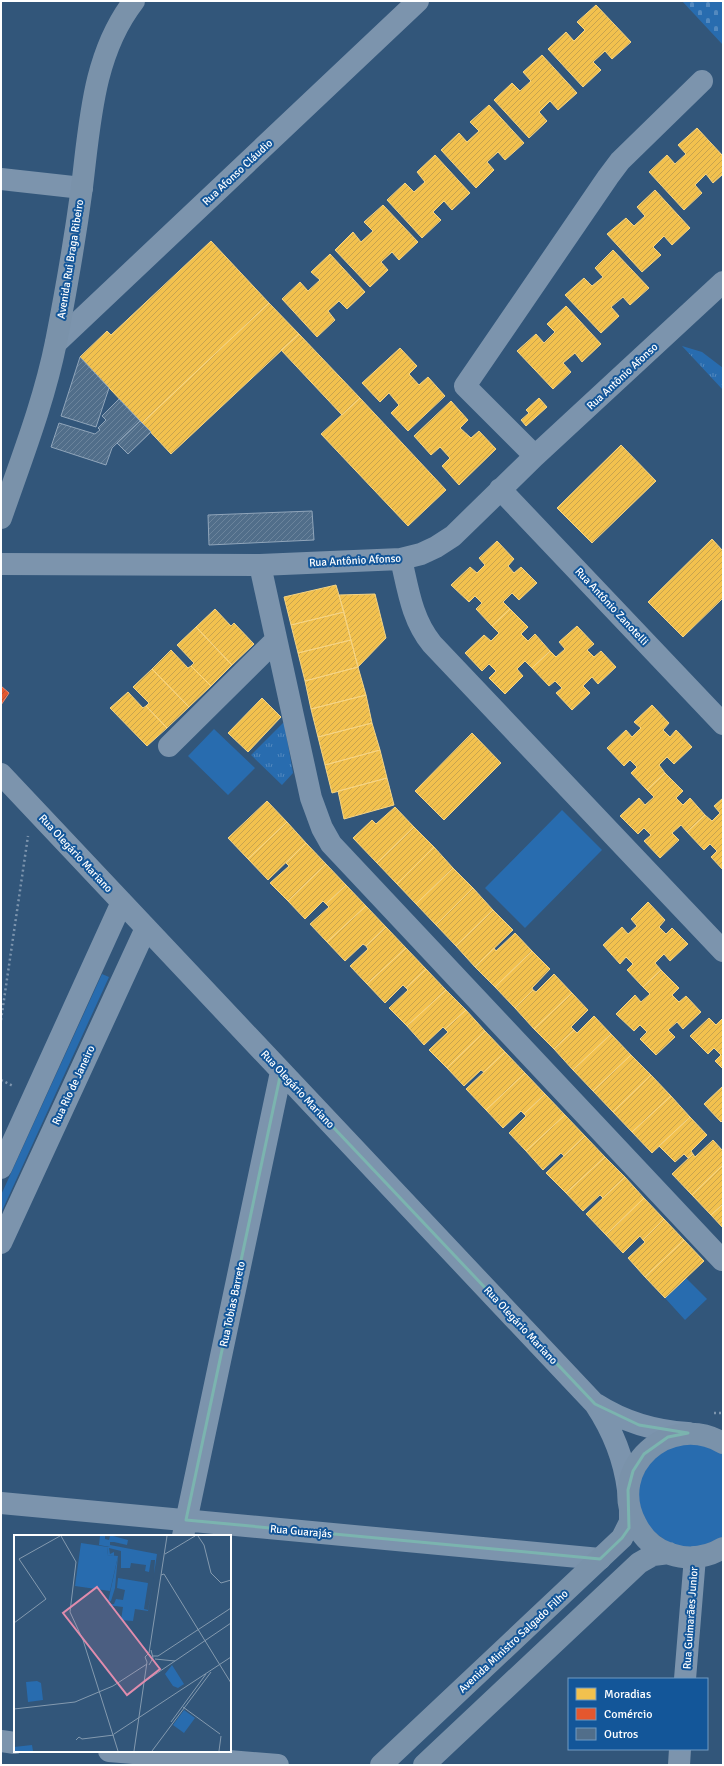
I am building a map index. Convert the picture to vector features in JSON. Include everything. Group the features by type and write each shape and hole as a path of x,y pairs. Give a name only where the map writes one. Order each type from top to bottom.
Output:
{"main road":[{"name":"Avenida Rui Braga Ribeiro","path":"1,518 36,414 56,343 82,188 99,72 115,31 131,3"},
{"name":"Avenida Ministro Salgado Filho","path":"381,1765 626,1533 630,1522 629,1500 633,1471 644,1454 651,1447 668,1437 710,1437"},
{"path":"629,1500 633,1519 644,1536 660,1549 678,1556 712,1555"},
{"path":"424,1765 639,1563 653,1555 669,1553"}],"street":[{"name":"Rua Afonso Cláudio","path":"56,343 418,1"},
{"path":"535,456 465,386 608,177 620,162 702,81"},
{"path":"1,178 82,188"},
{"name":"Rua Antônio Afonso","path":"1,564 260,565 402,559 420,554 436,547 453,536 535,456 723,282"},
{"name":"Rua Antônio Zanotelli","path":"500,489 723,724"},
{"path":"402,559 415,618 428,639 723,951"},
{"path":"260,565 311,798 318,821 331,844 722,1260"},
{"path":"169,746 276,640"},
{"name":"Rua Olegário Mariano","path":"1,774 595,1404 608,1424 617,1445 624,1467 629,1500"},
{"path":"1,1168 122,902"},
{"name":"Rua Rio de Janeiro","path":"1,1244 146,928"},
{"name":"Rua Tobias Barreto","path":"185,1528 281,1072"},
{"name":"Rua Olegário Mariano","path":"595,1404 616,1415 639,1424 664,1430 710,1437"},
{"name":"Rua Guarajás","path":"1,1503 185,1528 600,1559"},
{"name":"Rua Guimarães Junior","path":"685,1678 712,1555"},
{"path":"1,1741 14,1743"},
{"path":"679,1765 680,1750"},
{"path":"114,1752 137,1757 278,1765"}],"path":[{"path":"1,1020 32,808"}],"highlighted area":[{"path":"281,1072 595,1404 639,1425 688,1433 668,1437 644,1454 633,1471 628,1490 629,1528 622,1538 600,1559 186,1520"}],"green space":[{"path":"682,1 723,1 723,45"},
{"path":"682,346 702,352 723,368 723,390"},
{"path":"284,722 293,773 282,785 251,755"},
{"path":"214,729 255,768 228,795 188,756"},
{"path":"562,810 602,850 525,928 485,888"},
{"path":"102,974 109,977 1,1213 1,1195"},
{"path":"686,1278 707,1299 685,1320 665,1298"},
{"path":"697,1443 723,1454 723,1537 697,1548 672,1545 651,1530 639,1508 639,1483 651,1460 671,1446"}],"building: Moradias":[{"path":"596,5 631,42 612,59 605,51 593,62 601,70 583,87 548,49 566,32 574,41 585,30 577,22"},
{"path":"542,55 577,93 558,110 550,101 539,112 547,121 529,138 494,100 512,83 520,91 531,81 523,72"},
{"path":"489,105 524,143 505,160 498,152 487,162 494,170 476,188 441,150 459,133 467,142 479,131 470,122"},
{"path":"697,128 723,156 723,174 713,183 706,174 695,185 702,193 684,210 649,172 667,155 675,164 686,154 678,145"},
{"path":"435,155 470,193 452,210 444,201 433,212 441,220 422,238 387,200 405,183 414,192 425,182 417,172"},
{"path":"655,190 690,228 672,245 664,236 653,247 661,255 642,272 607,234 626,218 634,226 645,216 637,207"},
{"path":"383,205 418,242 399,260 392,252 381,262 388,270 370,287 335,250 353,232 361,242 373,231 364,222"},
{"path":"211,241 269,303 142,423 80,357 107,331 111,335"},
{"path":"613,250 649,288 630,305 623,297 611,307 619,316 601,333 565,295 584,278 592,286 603,277 595,268"},
{"path":"330,254 365,292 347,309 339,301 328,311 335,320 317,337 282,299 300,282 308,291 320,280 311,272"},
{"path":"269,303 299,334 171,454 142,423"},
{"path":"566,306 601,344 582,362 575,353 563,363 571,372 553,389 517,351 536,334 544,343 555,332 547,324"},
{"path":"299,334 360,398 342,415 281,350"},
{"path":"400,348 417,366 409,374 419,385 428,377 445,396 408,431 391,413 399,405 389,393 380,402 362,383"},
{"path":"360,398 446,490 408,526 321,434"},
{"path":"539,398 547,407 526,426 521,420 529,413 526,410"},
{"path":"451,401 468,420 460,428 471,438 479,431 496,449 459,485 442,466 450,458 440,447 431,455 414,436"},
{"path":"621,445 656,481 592,543 557,508"},
{"path":"712,539 723,551 723,598 683,637 648,602"},
{"path":"497,541 514,559 508,566 514,573 521,567 537,583 519,600 512,593 503,602 510,609 492,626 476,609 482,603 475,596 469,602 451,585 470,567 477,573 485,565 479,558"},
{"path":"336,585 344,612 291,625 284,597"},
{"path":"375,594 386,638 358,667 339,595"},
{"path":"215,609 231,626 234,623 254,644 232,665 196,627"},
{"path":"510,609 528,627 521,634 528,641 535,634 550,651 532,668 525,661 517,669 523,676 505,694 489,678 496,671 489,664 482,671 465,653 484,635 491,641 499,633 492,626"},
{"path":"344,612 351,640 298,653 291,625"},
{"path":"577,626 594,644 587,650 594,657 601,651 616,667 598,684 592,677 583,686 590,693 572,710 556,693 562,688 555,681 549,686 532,668 550,651 556,657 565,649 559,642"},
{"path":"196,627 232,665 211,686 191,666 194,663 177,645"},
{"path":"351,640 358,667 305,681 298,653"},
{"path":"171,650 188,668 191,666 211,686 189,707 152,669"},
{"path":"358,667 366,695 311,709 305,681"},
{"path":"152,669 189,707 167,728 146,706 149,703 133,687"},
{"path":"128,692 143,708 146,706 167,728 147,746 110,708"},
{"path":"366,695 372,723 318,737 311,709"},
{"path":"262,698 281,717 248,752 228,733"},
{"path":"652,705 669,723 663,730 670,737 676,730 692,747 674,764 667,757 659,765 665,773 647,790 631,773 637,767 630,760 624,766 607,748 626,730 632,737 641,728 634,722"},
{"path":"372,723 380,750 325,765 318,737"},
{"path":"472,733 501,763 444,820 415,791"},
{"path":"380,750 387,778 332,793 325,765"},
{"path":"665,773 683,791 676,798 683,805 690,798 705,815 687,832 681,825 672,833 679,840 660,858 644,841 651,835 644,828 638,834 620,816 639,798 645,805 654,797 647,790"},
{"path":"387,778 394,805 344,819 338,791"},
{"path":"723,798 723,870 711,857 717,851 710,844 704,850 687,832 705,815 712,821 720,813 714,806"},
{"path":"267,801 287,822 248,859 228,838"},
{"path":"395,807 414,827 377,863 353,838 372,820 376,824"},
{"path":"287,822 306,843 268,880 248,859"},
{"path":"414,827 434,847 397,884 377,863"},
{"path":"306,843 326,864 288,901 270,883 289,866 286,863"},
{"path":"434,847 453,868 416,904 397,884"},
{"path":"326,864 346,885 326,904 323,901 305,919 288,901"},
{"path":"453,868 473,888 436,925 416,904"},
{"path":"346,885 366,906 327,942 310,924 329,907 326,904"},
{"path":"473,888 493,910 456,946 436,925"},
{"path":"648,902 665,920 659,927 666,934 672,928 688,944 670,961 664,954 655,963 661,970 643,987 627,970 633,964 626,957 620,964 603,945 622,927 628,934 637,926 631,919"},
{"path":"366,906 386,927 366,946 363,944 345,961 327,942"},
{"path":"493,910 513,930 475,967 456,946"},
{"path":"386,927 406,948 367,984 350,966 368,949 366,946"},
{"path":"515,933 532,951 495,987 475,967 494,948 496,951"},
{"path":"406,948 426,969 406,988 403,985 385,1003 367,984"},
{"path":"532,951 550,969 532,988 533,990 515,1008 495,987"},
{"path":"426,969 446,990 407,1026 389,1008 408,990 406,988"},
{"path":"661,970 679,988 672,995 679,1002 686,996 701,1012 683,1029 677,1022 668,1030 675,1037 656,1055 640,1039 647,1032 640,1025 634,1031 616,1014 635,995 641,1002 650,994 643,987"},
{"path":"554,974 572,993 534,1029 515,1008 533,990 536,992"},
{"path":"446,990 466,1010 445,1029 443,1027 424,1045 407,1026"},
{"path":"572,993 588,1010 571,1027 574,1030 554,1049 534,1029"},
{"path":"466,1010 485,1031 447,1068 429,1050 448,1032 445,1029"},
{"path":"594,1016 611,1034 573,1070 554,1049 574,1030 577,1033"},
{"path":"709,1018 716,1025 723,1018 723,1069 715,1061 721,1055 714,1048 708,1054 690,1036"},
{"path":"485,1031 505,1052 484,1072 481,1070 464,1086 447,1068"},
{"path":"611,1034 631,1055 593,1091 573,1070"},
{"path":"505,1052 525,1073 486,1110 466,1089"},
{"path":"631,1055 651,1075 613,1112 593,1091"},
{"path":"525,1073 545,1094 524,1114 521,1111 503,1128 486,1110"},
{"path":"651,1075 671,1096 632,1132 613,1112"},
{"path":"723,1086 723,1120 721,1122 704,1104"},
{"path":"545,1094 565,1115 526,1151 509,1133 526,1116 524,1114"},
{"path":"671,1096 690,1117 652,1153 632,1132"},
{"path":"565,1115 585,1136 564,1156 561,1153 543,1170 526,1151"},
{"path":"690,1117 707,1135 691,1151 693,1154 688,1158 684,1154 675,1162 659,1146"},
{"path":"585,1136 605,1157 566,1193 546,1173"},
{"path":"713,1140 723,1151 723,1165 692,1195 672,1174 693,1154 695,1157"},
{"path":"605,1157 625,1177 603,1198 600,1195 583,1211 566,1193"},
{"path":"723,1165 723,1204 711,1215 692,1195"},
{"path":"625,1177 644,1198 606,1235 586,1214"},
{"path":"644,1198 664,1219 643,1240 640,1236 623,1253 606,1235"},
{"path":"723,1204 723,1228 711,1215"},
{"path":"664,1219 684,1240 645,1277 628,1258 645,1242 643,1240"},
{"path":"684,1240 704,1261 665,1298 645,1277"}],"building: Comércio":[{"path":"1,686 9,693 1,705"}],"building: Outros":[{"path":"80,357 109,388 96,427 61,416"},
{"path":"119,399 140,421 112,448 106,465 51,447 59,423 95,434 100,430 98,428 106,420 102,416"},
{"path":"140,421 151,432 128,454 117,443"},
{"path":"312,511 314,540 209,545 208,515"}]}
